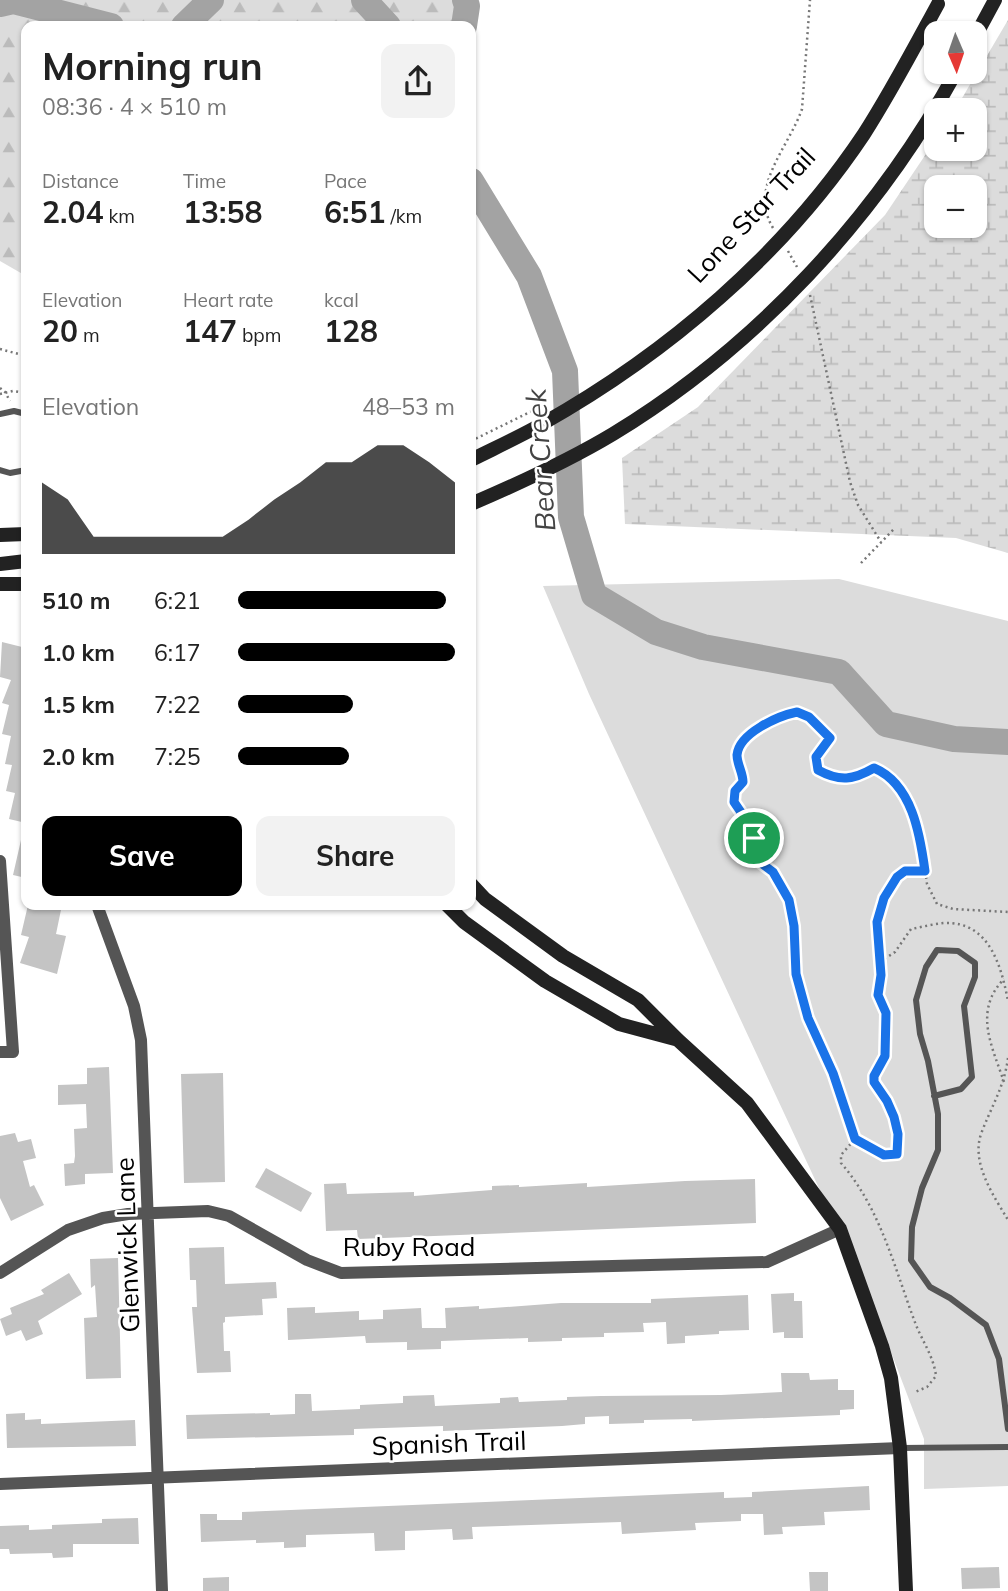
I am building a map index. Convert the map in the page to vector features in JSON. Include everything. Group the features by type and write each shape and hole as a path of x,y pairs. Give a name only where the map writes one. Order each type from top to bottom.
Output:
{"main road":[{"path":"983,21 995,0"},
{"path":"476,457 540,425 619,376 707,310 732,286 782,236 827,184 864,134 939,2"},
{"path":"476,502 541,474 614,434 688,384 738,343 847,232 902,159 949,84"},
{"path":"0,535 21,534"},
{"path":"0,564 21,562"},
{"path":"0,584 21,584"},
{"path":"476,889 485,899 562,956 638,1000 747,1103 840,1229 891,1378 900,1448 906,1591"},
{"path":"452,910 464,922 545,981 619,1024 678,1040"}],"street":[{"path":"0,861 6,1052"},
{"name":"Glenwick Lane","path":"99,910 134,1006 141,1040 162,1591"},
{"name":"Ruby Road","path":"0,1273 68,1230 103,1218 149,1213 208,1211 229,1216 307,1260 341,1273 767,1262 840,1229"},
{"name":"Spanish Trail","path":"0,1484 900,1448"}],"lane":[{"path":"0,414 14,411 21,413"},
{"path":"0,470 10,473 21,471"},
{"path":"934,1096 961,1089 972,1077 964,1006 975,976 975,962 958,951 937,950 926,967 916,1000 920,1034 928,1061 937,1114 937,1150 922,1188 912,1227 911,1260 930,1287 950,1298 986,1325 999,1359 1008,1429"},
{"path":"900,1448 1008,1447"}],"path":[{"name":"Lone Star Trail","path":"770,229 779,219"},
{"path":"0,349 21,355"},
{"path":"0,388 5,392 14,411"},
{"path":"0,394 21,393"},
{"path":"476,439 532,412"},
{"path":"861,563 894,529"},
{"path":"925,871 905,871 897,877 884,898 877,922 881,975 878,995 886,1013 885,1056 874,1076 874,1082 887,1101 898,1134 897,1154 884,1155 855,1139 833,1073 808,1018 796,974 794,926 789,900 773,872 761,863 761,847 734,802 735,791 743,782 737,754 742,743 772,720 797,712 809,717 830,738 816,757 818,770 847,780 874,768 884,772 905,796 921,842 927,884 937,904 953,909 1008,912"},
{"path":"1004,979 990,997 986,1013 988,1031 1004,1082"},
{"path":"1008,1058 1004,1082 979,1144 980,1164 990,1190 1008,1220"},
{"path":"855,1139 841,1155 841,1163 856,1181 880,1225 918,1329 935,1365 936,1376 927,1387 915,1392"}],"green space":[{"path":"0,0 471,0 471,21 21,21 21,273 0,261"},
{"path":"1008,20 1008,553 956,538 625,524 622,458 698,407 885,215 924,157 924,161 987,161 987,98 962,98 970,84 987,84 987,56"},
{"path":"839,579 1008,621 1008,1486 924,1489 924,1439 872,1302 589,694 543,586"}],"building":[{"path":"2,642 21,647 21,822 9,819 15,793 6,791 12,765 5,764 11,736 2,734 9,705 2,703 11,680 0,677"},
{"path":"21,840 21,877 13,875"},
{"path":"27,910 61,910 56,934 66,936 57,974 20,963 29,937 21,935"},
{"path":"109,1067 113,1173 85,1174 85,1184 65,1186 64,1164 74,1163 74,1129 87,1128 86,1104 58,1105 58,1085 87,1084 87,1068"},
{"path":"223,1073 225,1182 184,1183 181,1074"},
{"path":"15,1133 18,1142 31,1139 36,1158 23,1161 30,1187 34,1185 44,1205 11,1221 0,1198 0,1136"},
{"path":"266,1168 312,1193 301,1212 255,1187"},
{"path":"755,1179 756,1223 358,1239 357,1230 326,1231 324,1184 346,1183 347,1194 414,1192 414,1196 492,1190 492,1186 587,1183 587,1187"},
{"path":"224,1247 225,1284 276,1282 277,1298 262,1299 263,1315 225,1317 224,1351 230,1351 231,1372 197,1373 192,1307 197,1307 196,1280 190,1280 189,1248"},
{"path":"118,1258 121,1378 86,1379 84,1318 97,1317 95,1285 91,1288 90,1259"},
{"path":"69,1273 82,1294 38,1321 43,1334 26,1341 21,1330 6,1336 0,1319 12,1314 10,1308 44,1294 41,1290"},
{"path":"794,1293 794,1301 802,1301 803,1338 784,1338 784,1332 773,1333 771,1294"},
{"path":"748,1295 749,1330 685,1336 685,1343 667,1344 666,1322 643,1323 644,1332 604,1333 604,1337 562,1338 562,1341 528,1342 528,1338 441,1341 441,1349 407,1350 407,1342 366,1343 365,1336 288,1340 287,1308 315,1307 315,1313 359,1311 359,1320 383,1319 383,1310 421,1308 422,1328 446,1328 445,1308 479,1306 479,1309 561,1303 651,1303 651,1299"},
{"path":"781,1373 809,1373 810,1380 838,1379 838,1390 854,1390 854,1409 840,1410 840,1415 692,1421 644,1420 644,1423 609,1424 609,1416 585,1417 585,1424 562,1426 443,1431 443,1426 354,1429 354,1435 187,1439 186,1415 295,1414 295,1394 311,1394 312,1411 360,1409 360,1405 403,1403 403,1396 434,1395 435,1406 500,1403 500,1398 518,1397 519,1402 567,1400 567,1397 721,1395 782,1392"},
{"path":"25,1413 25,1420 41,1419 41,1424 135,1420 136,1446 7,1448 6,1414"},
{"path":"869,1486 870,1510 824,1512 825,1525 782,1527 783,1534 764,1535 763,1514 741,1514 741,1521 695,1523 696,1530 622,1534 621,1522 472,1527 473,1539 453,1540 452,1529 405,1531 405,1550 375,1551 374,1533 306,1535 306,1547 284,1548 284,1542 256,1543 256,1540 201,1542 200,1514 217,1514 217,1520 242,1520 242,1512 724,1492 724,1498 752,1497 752,1492"},
{"path":"138,1518 139,1544 73,1544 73,1557 53,1558 52,1553 10,1554 9,1549 0,1549 0,1526 29,1525 29,1530 52,1529 52,1525"},
{"path":"999,1567 1000,1588 962,1589 961,1568"},
{"path":"809,1572 828,1572 828,1591 810,1591"},
{"path":"229,1577 229,1591 203,1591 203,1578"}],"waterway":[{"path":"189,21 211,0"},
{"path":"364,0 383,21"},
{"name":"Bear Creek","path":"465,0 465,21"},
{"path":"0,4 13,1 91,21"},
{"name":"Bear Creek","path":"476,189 529,276 565,371 571,517 594,595 656,632 703,647 839,672 886,724 954,739 1008,742"}],"route":[{"path":"797,712 809,717 830,738 816,757 818,770 847,780 874,768 884,772 905,796 921,842 925,871 905,871 897,877 879,909 877,922 881,975 878,995 886,1013 885,1056 874,1076 874,1082 894,1117 898,1134 897,1154 884,1155 855,1139 833,1073 808,1018 796,974 794,926 789,900 773,872 761,863 761,847 754,838 753,830 734,802 735,791 743,782 737,754 742,743 751,734 785,715 797,712"}]}
